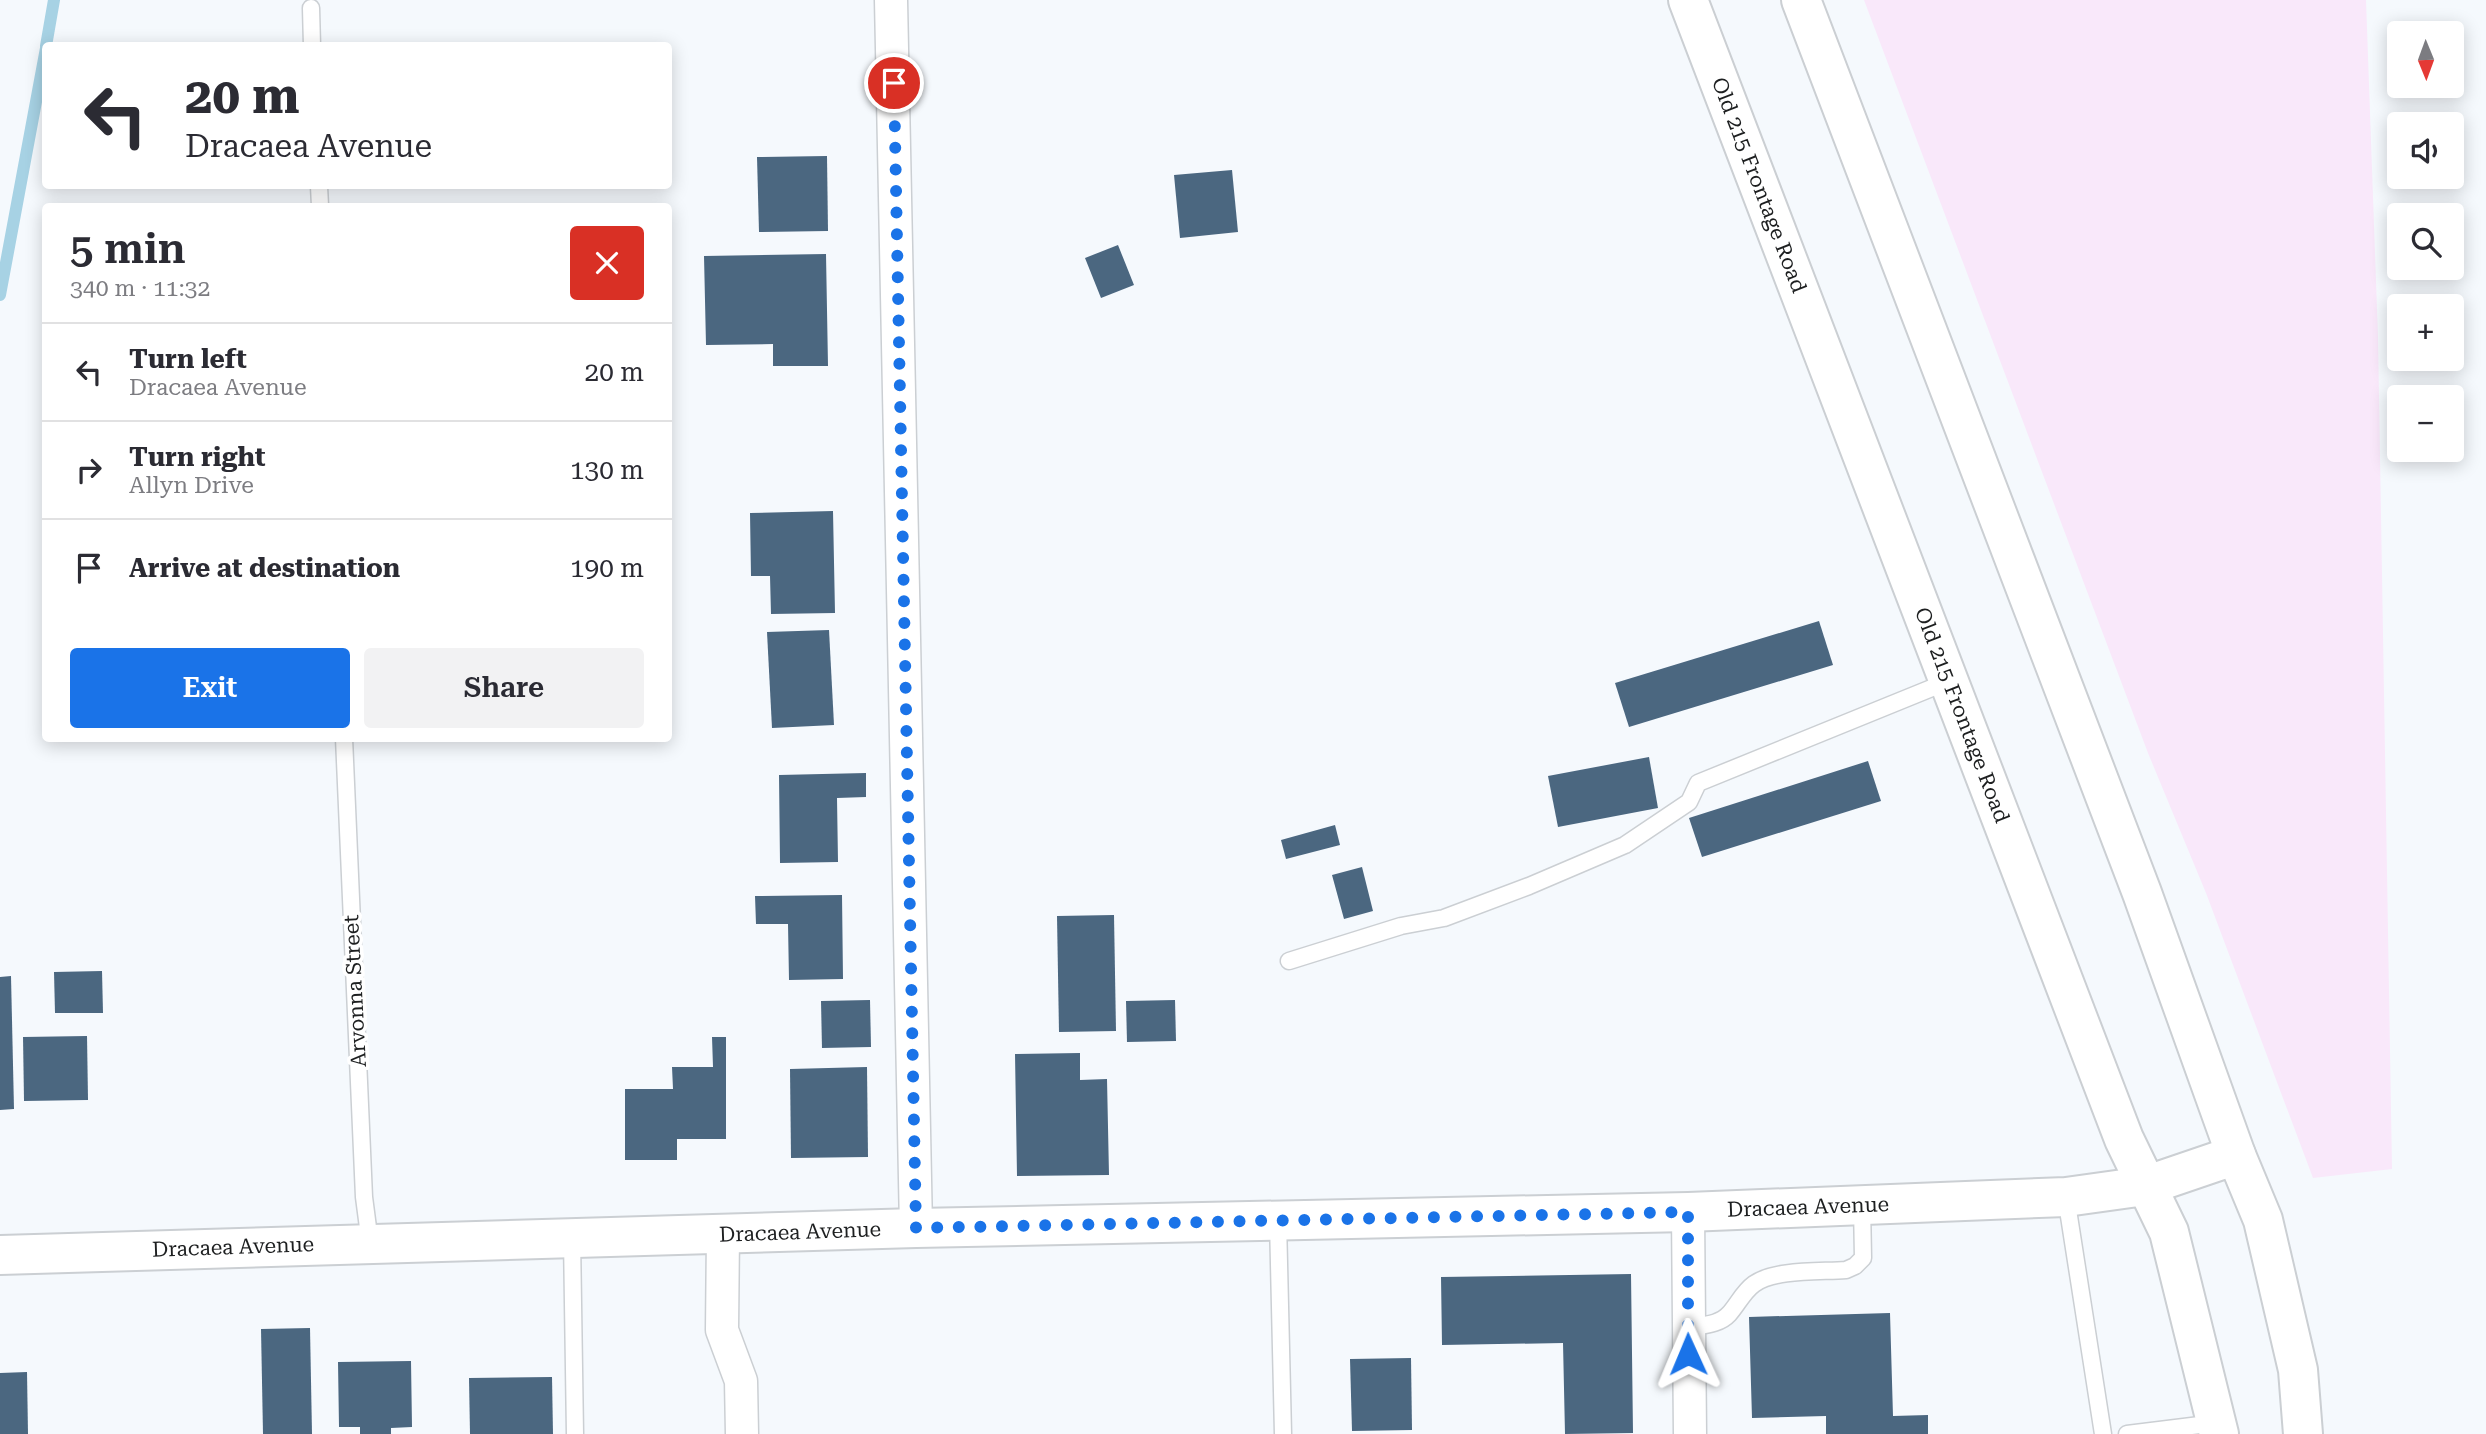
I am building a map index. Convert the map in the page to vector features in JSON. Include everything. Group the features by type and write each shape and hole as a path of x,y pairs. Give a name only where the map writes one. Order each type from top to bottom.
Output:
{"street":[{"path":"891,0 916,1228"},
{"name":"Old 215 Frontage Road","path":"1688,0 2124,1139 2169,1232 2219,1428"},
{"path":"1801,0 2142,893 2236,1155 2263,1220 2298,1370 2302,1434"},
{"name":"Dracaea Avenue","path":"0,1255 916,1228 1688,1212 2066,1197 2145,1186 2236,1155"},
{"path":"1688,1212 1690,1434"},
{"path":"723,1234 722,1331 741,1381 742,1434"}],"lane":[{"path":"311,8 312,42"},
{"path":"1289,961 1401,926 1444,918 1625,845 1689,802 1698,783 1949,681"},
{"name":"Arvonna Street","path":"344,742 365,1197 370,1243"},
{"path":"2066,1197 2103,1434"},
{"path":"1688,1328 1714,1324 1728,1315 1755,1284 1771,1276 1846,1270 1855,1266 1863,1258 1862,1205"},
{"path":"1278,1221 1283,1434"},
{"path":"572,1238 575,1434"},
{"path":"2127,1434 2219,1428"}],"shaded area":[{"path":"1864,0 2366,0 2378,337 2392,1169 2313,1178 2206,893 2148,753"}],"building":[{"path":"827,156 828,231 759,232 757,157"},
{"path":"1232,170 1238,232 1180,238 1174,175"},
{"path":"1118,245 1134,285 1101,298 1085,258"},
{"path":"826,254 828,366 773,366 773,344 706,345 704,256"},
{"path":"833,511 835,613 771,614 770,576 751,576 750,513"},
{"path":"1819,621 1833,665 1629,727 1615,683"},
{"path":"829,630 834,725 772,728 767,632"},
{"path":"1649,757 1658,808 1558,827 1548,776"},
{"path":"1868,761 1881,801 1702,857 1689,818"},
{"path":"866,773 866,797 837,798 838,862 780,863 779,775"},
{"path":"1335,825 1340,845 1286,859 1281,840"},
{"path":"1362,867 1373,911 1344,919 1332,875"},
{"path":"842,895 843,979 789,980 788,924 756,924 755,896"},
{"path":"1114,915 1116,1031 1059,1032 1057,916"},
{"path":"102,971 103,1013 55,1013 54,972"},
{"path":"11,976 14,1109 0,1110 0,977"},
{"path":"870,1000 871,1047 822,1048 821,1001"},
{"path":"1175,1000 1176,1041 1127,1042 1126,1001"},
{"path":"87,1036 88,1100 24,1101 23,1037"},
{"path":"712,1037 726,1037 726,1139 677,1139 677,1160 625,1160 625,1089 673,1089 672,1067 713,1067"},
{"path":"1080,1053 1080,1080 1107,1079 1109,1175 1017,1176 1015,1054"},
{"path":"867,1067 868,1157 791,1158 790,1069"},
{"path":"1631,1274 1633,1433 1565,1434 1563,1343 1442,1345 1441,1277"},
{"path":"1890,1313 1893,1416 1928,1415 1928,1434 1826,1434 1826,1416 1752,1418 1749,1317"},
{"path":"310,1328 312,1434 263,1434 261,1329"},
{"path":"1411,1358 1412,1430 1352,1431 1350,1359"},
{"path":"411,1361 412,1427 391,1428 391,1434 360,1434 360,1427 339,1427 338,1362"},
{"path":"27,1372 28,1434 0,1434 0,1373"},
{"path":"552,1377 553,1434 470,1434 469,1378"}],"waterway":[{"path":"47,42 54,0"},
{"path":"0,295 42,69"}],"route":[{"path":"894,83 916,1228 1688,1212 1688,1354"}]}
